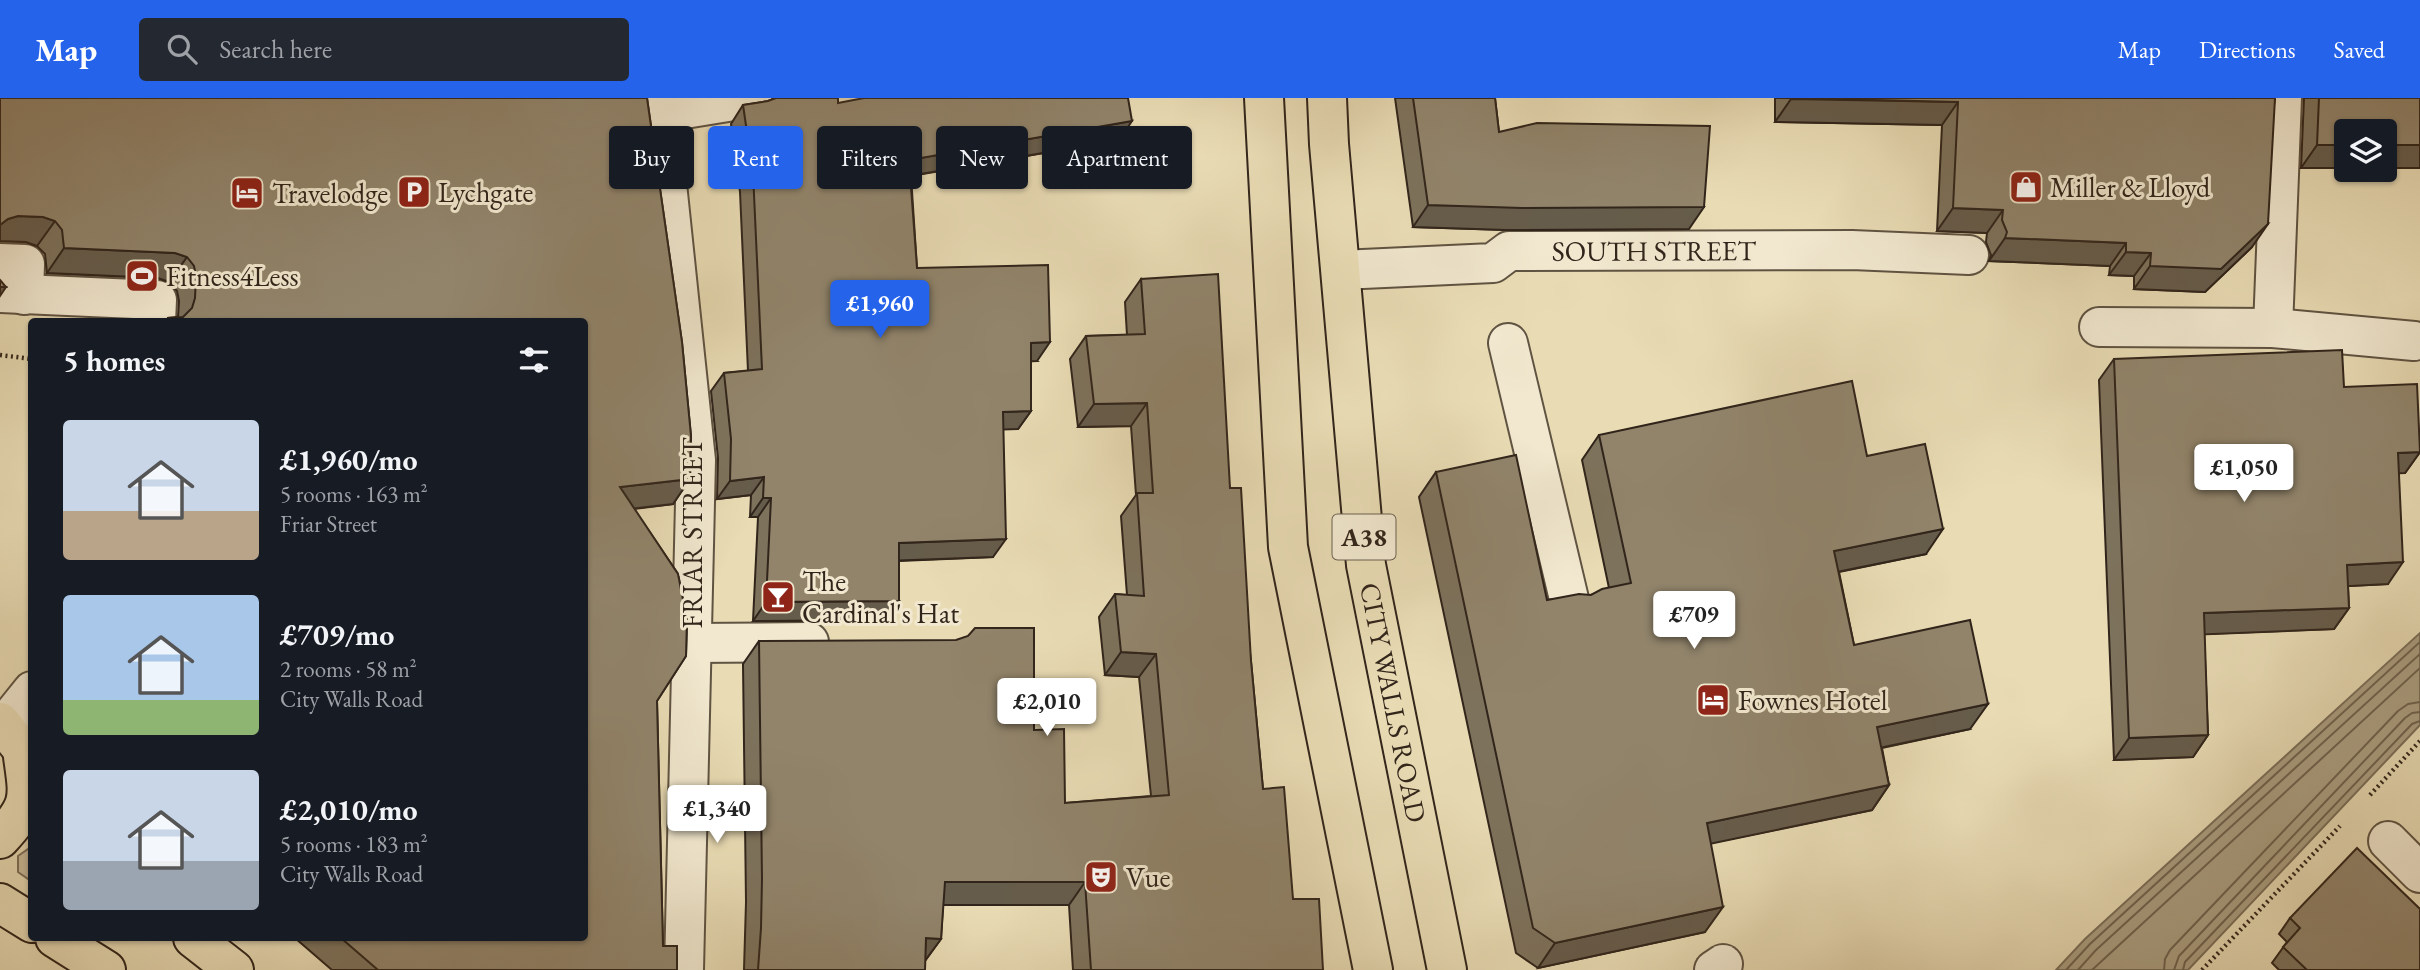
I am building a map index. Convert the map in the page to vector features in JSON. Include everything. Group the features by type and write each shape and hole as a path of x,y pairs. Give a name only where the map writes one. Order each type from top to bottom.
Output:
{"main road":[{"name":"A38","path":"1264,98 1287,547 1373,970"},
{"name":"CITY WALLS ROAD","path":"1327,98 1366,565 1447,970"},
{"path":"0,839 21,816 28,795 14,740"},
{"path":"0,903 28,920"},
{"path":"60,941 106,970"},
{"path":"197,941 234,970"}],"street":[{"path":"659,106 752,98"},
{"path":"2273,328 2282,98"},
{"name":"FRIAR STREET","path":"659,106 696,460 684,970"},
{"name":"SOUTH STREET","path":"1341,270 1493,263 1509,251 1852,250 1969,255"},
{"path":"0,263 25,264 12,294 157,300 156,318"},
{"path":"2099,327 2273,328 2414,341"},
{"path":"1508,343 1569,599"},
{"path":"692,643 844,642"},
{"path":"661,694 690,718"},
{"path":"14,740 28,702"},
{"path":"2388,841 2420,873"}],"path":[{"path":"0,355 28,358"},
{"path":"2360,804 2420,741"},
{"path":"2202,970 2342,825"}],"shaded area":[{"path":"28,849 28,879 18,872 18,856"}],"water":[{"path":"2420,633 2420,725 2188,970 2056,970 2085,939"}],"building":[{"path":"0,98 647,98 651,126 609,126 609,189 660,189 682,342 691,436 690,479 620,487 678,574 687,620 686,656 657,701 663,946 677,946 677,970 378,970 344,941 588,941 588,318 168,318 183,317 192,308 196,276 194,266 187,257 175,253 64,248 62,230 55,221 43,217 18,216 0,225"},
{"path":"776,98 838,98 838,103 864,98 1128,98 1132,121 1103,126 1042,126 1042,137 1028,139 1028,126 936,126 936,155 922,158 922,126 817,126 817,189 911,189 917,268 1048,265 1050,342 1031,343 1031,411 1003,412 1006,539 899,543 899,601 766,602 771,498 763,498 764,477 730,481 731,439 724,373 762,369 754,189 803,189 803,126 746,126 743,105"},
{"path":"1413,98 1495,98 1499,132 1537,123 1710,126 1704,207 1522,208 1428,205"},
{"path":"1791,98 2275,98 2268,224 2221,269 2150,266 2151,253 2126,252 2126,243 2005,238 2007,232 2002,220 2003,210 1953,208 1958,102"},
{"path":"2319,98 2420,98 2420,145 2397,145 2397,119 2334,119 2334,145 2317,145"},
{"path":"1218,274 1230,488 1241,488 1251,661 1263,789 1284,787 1293,899 1319,899 1323,970 1091,970 1085,882 945,882 941,939 926,938 925,970 758,970 762,879 759,641 956,640 968,636 975,628 1034,628 1034,730 1064,729 1065,803 1169,795 1156,654 1121,652 1115,594 1144,596 1137,493 1153,493 1147,403 1094,404 1086,336 1145,334 1141,279"},
{"path":"2342,350 2344,387 2417,384 2420,452 2398,453 2403,562 2347,565 2349,608 2204,613 2208,735 2129,738 2114,359"},
{"name":"Fownes Hotel","path":"1852,381 1867,456 1925,444 1943,529 1834,551 1854,645 1970,620 1988,704 1877,727 1889,785 1707,823 1723,907 1555,943 1533,928 1436,472 1516,455 1547,600 1579,594 1591,595 1602,589 1631,583 1599,435"},
{"path":"2357,848 2420,909 2420,970 2307,970 2283,947 2300,928 2290,918"}],"place":[{"name":"Miller & Lloyd","path":"2026,187"},
{"name":"Lychgate","path":"414,192"},
{"name":"Travelodge","path":"247,193"},
{"name":"Fitness4Less","path":"142,276"},
{"name":"The Cardinal's Hat","path":"778,597"},
{"name":"Fownes Hotel","path":"1713,700"},
{"name":"Vue","path":"1101,877"}]}
